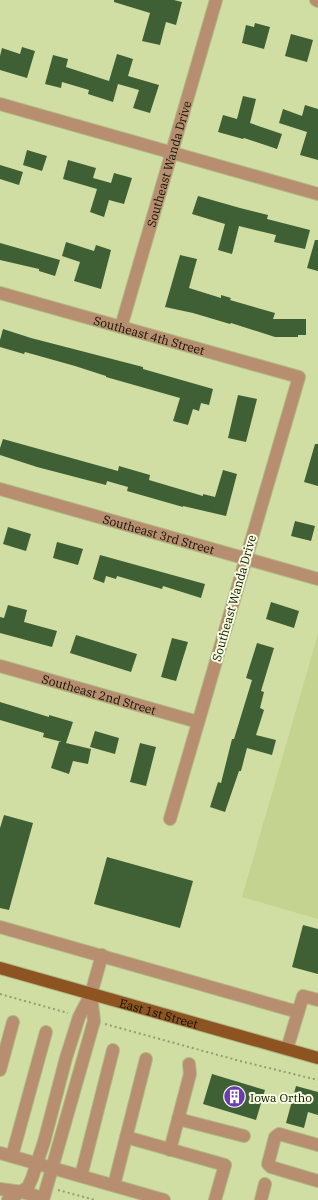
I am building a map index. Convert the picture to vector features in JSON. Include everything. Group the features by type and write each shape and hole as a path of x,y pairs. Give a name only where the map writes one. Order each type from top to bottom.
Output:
{"main road":[{"name":"East 1st Street","path":"0,968 318,1058"}],"street":[{"name":"Southeast Wanda Drive","path":"121,327 173,153 216,0"},
{"path":"0,104 318,194"},
{"name":"Southeast 4th Street","path":"0,293 299,377"},
{"name":"Southeast Wanda Drive","path":"170,819 299,377"},
{"name":"Southeast 3rd Street","path":"0,489 318,579"},
{"name":"Southeast 2nd Street","path":"0,666 198,722"},
{"path":"0,927 298,1012"},
{"path":"8,1200 28,1187 37,1164 79,1017 91,994 102,955"},
{"path":"0,1189 22,1192 43,1199 94,1021 91,994"},
{"path":"287,1049 303,996 318,1000"},
{"path":"0,1070 13,1022"},
{"path":"46,1032 6,1155 164,1200"},
{"path":"80,1176 113,1050"},
{"path":"114,1186 146,1059"},
{"path":"170,1150 190,1074 189,1064"},
{"path":"178,1119 244,1136"},
{"path":"318,1145 279,1134 275,1137 268,1164 271,1167 318,1181"},
{"path":"126,1137 225,1165 215,1200"},
{"path":"261,1200 266,1184"}],"path":[{"path":"0,994 79,1017"},
{"path":"94,1021 240,1061 318,1080"},
{"path":"53,1188 95,1200"}],"shaded area":[{"path":"318,634 318,919 242,897"}],"building":[{"path":"114,0 174,0 182,2 176,25 166,22 160,45 142,41 150,13 114,2"},
{"path":"255,23 270,27 264,49 242,43 246,25 254,27"},
{"path":"291,34 313,40 307,62 285,56"},
{"path":"22,47 35,51 27,78 0,70 0,56 2,48 20,54"},
{"path":"117,54 133,59 128,76 159,85 150,113 133,108 139,90 118,84 113,102 88,94 89,90 62,82 61,88 45,84 53,55 68,59 66,67 109,81"},
{"path":"243,96 256,99 250,123 282,134 277,149 244,138 218,132 223,115 237,119"},
{"path":"305,105 318,109 318,160 300,155 307,132 279,123 283,109 302,116"},
{"path":"27,150 47,156 42,171 23,165"},
{"path":"68,160 96,168 93,178 111,183 114,173 132,178 124,204 109,200 104,217 90,212 97,189 63,179"},
{"path":"0,165 23,172 19,185 0,179"},
{"path":"198,196 268,215 267,219 310,230 305,249 274,242 276,235 239,226 232,254 218,250 225,224 192,214"},
{"path":"315,240 318,240 318,271 307,268"},
{"path":"66,242 94,251 96,245 111,250 101,289 74,281 80,262 62,256"},
{"path":"0,243 60,260 55,276 39,271 39,269 0,260"},
{"path":"180,255 197,259 189,288 221,298 221,295 231,298 230,300 275,313 273,319 306,319 306,335 298,335 298,337 275,337 231,323 230,324 193,313 165,307"},
{"path":"3,329 31,338 143,367 143,369 213,389 209,405 201,403 199,411 193,409 188,425 173,421 180,398 106,377 75,366 25,352 24,354 0,347"},
{"path":"238,395 257,399 246,442 228,438"},
{"path":"3,439 118,471 119,466 150,475 149,480 203,496 203,494 215,497 223,470 237,474 226,516 183,507 127,491 128,487 107,481 106,485 37,467 0,455 0,448"},
{"path":"315,444 318,444 318,486 304,482"},
{"path":"295,521 315,526 311,541 291,536"},
{"path":"8,527 31,534 26,551 3,544"},
{"path":"57,542 83,549 78,565 53,558"},
{"path":"100,555 205,584 201,598 163,586 162,589 117,576 116,579 106,576 104,583 93,579"},
{"path":"271,602 299,611 294,628 266,619"},
{"path":"8,605 27,610 24,622 57,631 52,647 0,633 0,617 4,618"},
{"path":"76,635 137,654 131,672 70,653"},
{"path":"172,638 188,642 176,681 161,677"},
{"path":"257,643 274,648 261,691 264,692 260,708 264,710 256,735 276,740 272,755 247,748 241,771 239,771 225,812 210,807 218,782 221,783 232,739 234,739 252,680 246,678"},
{"path":"0,702 49,717 49,715 73,722 66,743 91,749 88,764 73,761 69,774 51,768 59,742 62,742 43,737 44,733 0,720"},
{"path":"95,731 119,738 115,754 90,747"},
{"path":"140,743 156,747 146,786 130,782"},
{"path":"4,815 33,823 9,910 0,908 0,828"},
{"path":"107,857 193,881 180,928 94,904"},
{"path":"303,925 318,929 318,974 292,967"},
{"name":"Iowa Ortho","path":"212,1074 265,1090 256,1120 203,1104"},
{"path":"296,1086 318,1092 318,1115 308,1112 304,1128 286,1123"}],"place":[{"name":"Iowa Ortho","path":"234,1097"}]}
